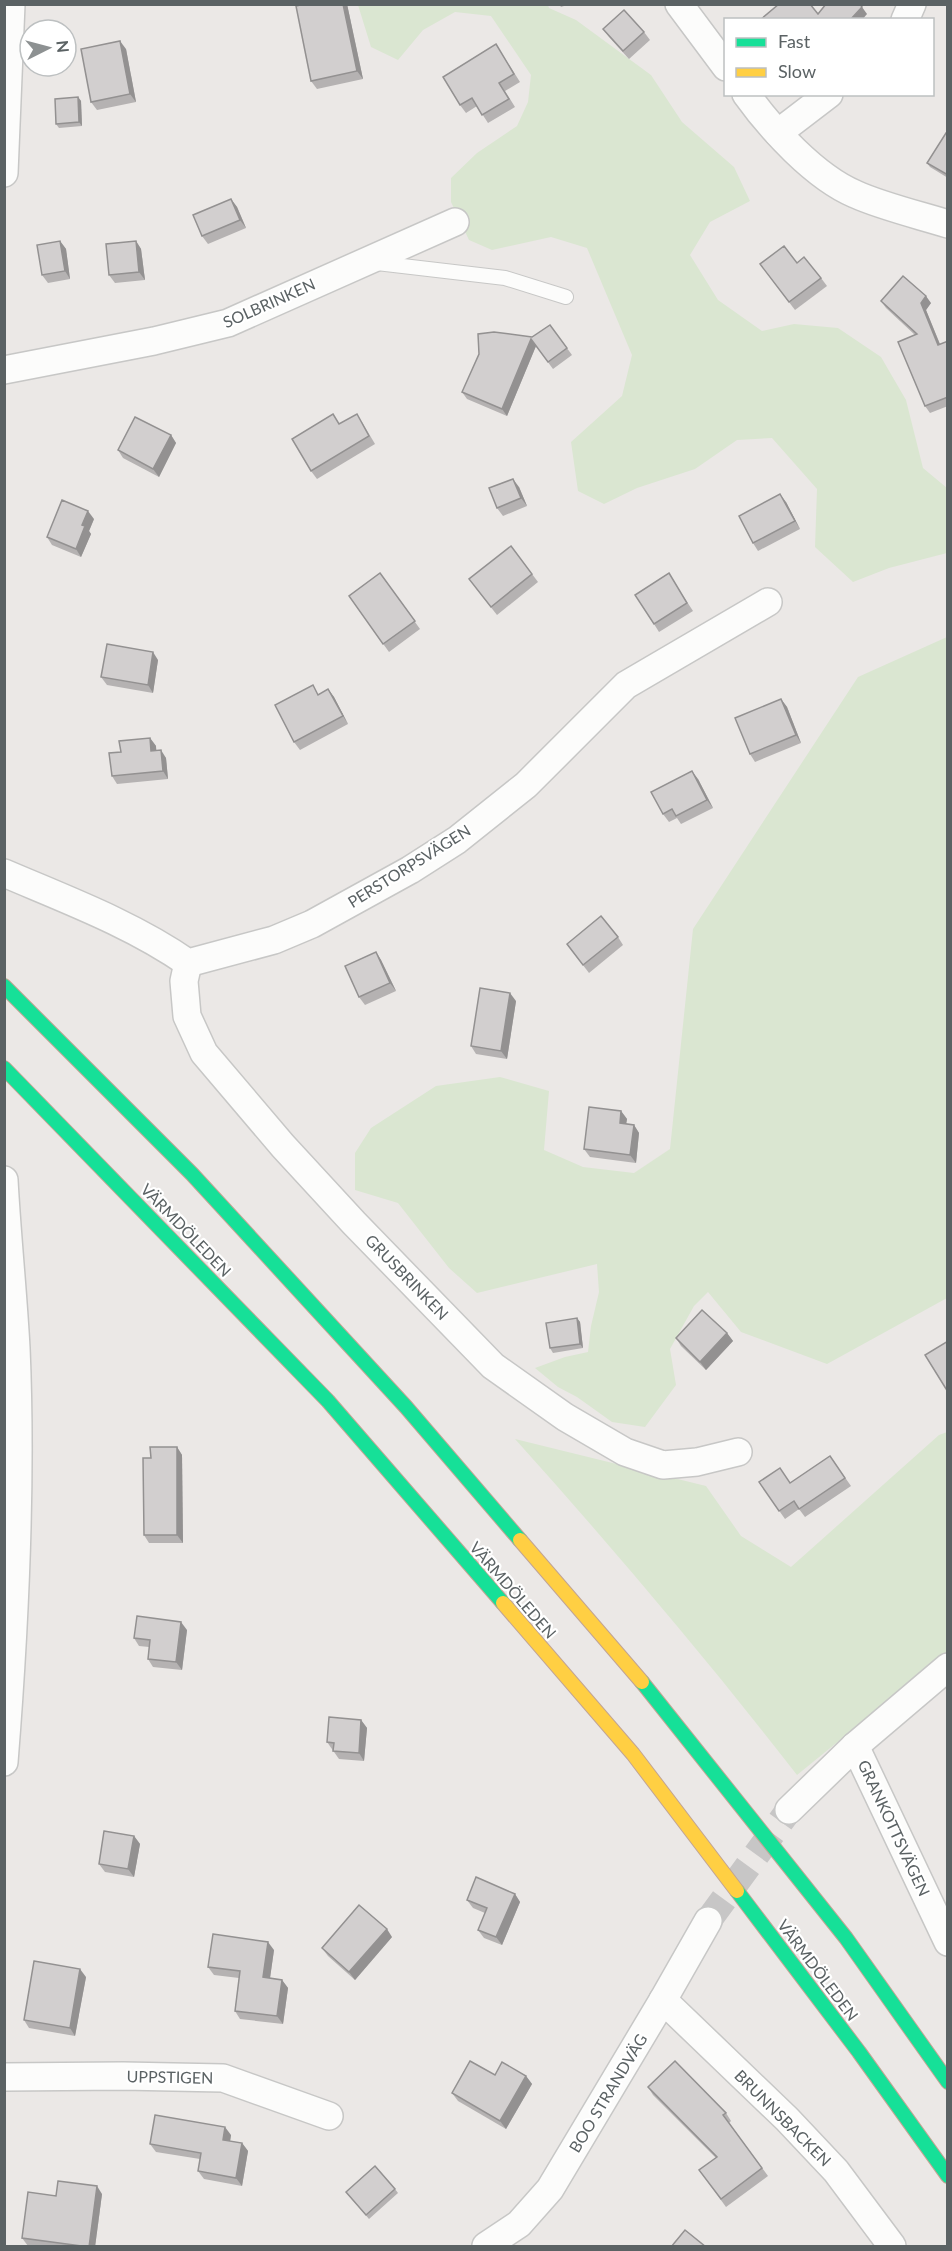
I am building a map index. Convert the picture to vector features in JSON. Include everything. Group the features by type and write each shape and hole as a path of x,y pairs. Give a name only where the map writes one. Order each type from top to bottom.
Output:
{"highway":[{"path":"4,986 192,1174 406,1407 629,1666 846,1938 948,2082"},
{"name":"VÄRMDÖLEDEN","path":"4,1068 328,1401 633,1754 859,2052 948,2176"}],"street":[{"path":"4,173 11,4"},
{"path":"679,4 724,64"},
{"path":"906,18 912,4"},
{"path":"748,96 778,133 818,171 855,194 948,224"},
{"path":"778,133 826,96"},
{"name":"SOLBRINKEN","path":"4,370 154,341 228,323 455,222"},
{"name":"PERSTORPSVÄGEN","path":"188,963 274,940 312,924 410,870 457,840 526,785 626,685 768,602"},
{"path":"4,873 125,925 166,947 188,963"},
{"name":"GRUSBRINKEN","path":"188,963 184,981 187,1016 204,1053 291,1155 493,1366 565,1417 625,1452 663,1465 697,1462 738,1452"},
{"path":"4,1180 16,1348 11,1487 10,1691 4,1762"},
{"path":"789,1810 855,1746 948,1667"},
{"name":"GRANKOTTSVÄGEN","path":"855,1746 948,1942"},
{"name":"BOO STRANDVÄG","path":"486,2247 519,2224 550,2189 708,1921"},
{"name":"BRUNNSBACKEN","path":"663,2000 828,2163 892,2247"},
{"name":"UPPSTIGEN","path":"4,2077 223,2078 329,2116"}],"lane":[{"path":"364,261 505,278 566,297"}],"green space":[{"path":"358,5 548,5 549,8 576,20 651,75 682,122 734,167 750,201 710,222 690,255 718,300 762,331 794,324 838,328 881,357 906,400 923,468 947,488 947,553 889,568 853,582 815,547 817,489 772,438 737,440 695,469 637,488 604,504 578,491 571,442 622,396 632,355 587,248 551,237 492,250 469,240 451,202 451,178 477,153 517,126 528,102 531,75 491,16 455,12 423,30 398,60 371,47"},
{"path":"947,637 947,1298 827,1364 741,1332 708,1292 694,1306 670,1349 676,1385 645,1427 612,1422 577,1397 558,1387 535,1368 565,1357 588,1352 599,1292 597,1264 477,1293 449,1268 398,1203 355,1190 355,1153 371,1128 436,1086 500,1077 549,1091 544,1150 583,1167 634,1173 670,1149 693,929 858,677"},
{"path":"947,1432 947,1653 797,1775 659,1604 515,1439 706,1486 741,1536 791,1567 939,1435"}],"building":[{"path":"343,4 357,71 311,81 296,6"},
{"path":"779,4 810,4 818,14 826,4 860,4 862,7 852,18 762,18"},
{"path":"624,10 644,32 623,51 603,29"},
{"path":"120,41 130,94 91,102 81,49"},
{"path":"496,44 514,74 499,83 509,99 482,115 472,98 460,105 443,77"},
{"path":"78,97 79,122 56,124 55,99"},
{"path":"946,133 948,134 948,175 927,163"},
{"path":"231,199 240,220 202,236 193,215"},
{"path":"60,241 65,271 42,275 37,245"},
{"path":"136,241 139,272 109,275 106,244"},
{"path":"784,246 797,263 804,257 821,278 789,302 760,264"},
{"path":"903,276 926,296 921,303 938,345 948,341 948,397 925,406 898,342 917,334 881,301"},
{"path":"550,325 567,348 548,362 531,339 502,409 462,392 479,354 478,334 494,332 532,337"},
{"path":"333,414 339,424 357,414 369,436 311,471 292,439"},
{"path":"135,417 171,435 153,469 118,450"},
{"path":"513,479 521,498 497,508 489,488"},
{"path":"780,494 795,521 753,543 739,516"},
{"path":"62,500 88,511 76,549 47,537"},
{"path":"511,546 532,574 491,607 469,579"},
{"path":"380,573 415,621 383,644 349,596"},
{"path":"669,573 687,603 654,624 635,595"},
{"path":"107,644 153,652 148,685 101,677"},
{"path":"313,685 318,695 328,689 343,716 294,742 275,705"},
{"path":"781,699 796,735 750,754 735,718"},
{"path":"150,738 151,751 161,750 163,771 112,776 109,753 121,752 119,741"},
{"path":"692,771 707,800 676,816 672,809 663,814 651,792"},
{"path":"601,916 618,937 583,965 567,944"},
{"path":"376,952 390,983 359,997 345,966"},
{"path":"480,988 510,993 501,1051 471,1046"},
{"path":"589,1107 621,1111 620,1123 634,1125 630,1155 584,1149"},
{"path":"702,1310 727,1333 700,1362 676,1338"},
{"path":"577,1318 580,1344 550,1348 546,1323"},
{"path":"948,1341 948,1392 925,1355"},
{"path":"150,1447 177,1447 177,1535 144,1535 143,1458 151,1458"},
{"path":"830,1456 845,1478 799,1509 794,1501 779,1511 759,1482 780,1468 790,1483"},
{"path":"137,1616 181,1622 176,1662 148,1659 150,1640 134,1638"},
{"path":"329,1717 361,1720 359,1753 333,1751 334,1743 327,1742"},
{"path":"104,1831 134,1836 128,1869 99,1864"},
{"path":"476,1877 515,1894 496,1937 478,1930 487,1908 467,1900"},
{"path":"359,1905 387,1929 349,1972 322,1948"},
{"path":"213,1934 268,1942 263,1977 282,1980 277,2016 235,2011 240,1971 208,1967"},
{"path":"34,1961 80,1969 70,2028 24,2020"},
{"path":"470,2061 495,2075 502,2062 526,2076 500,2121 452,2093"},
{"path":"675,2061 726,2113 723,2115 762,2168 721,2199 699,2170 717,2157 648,2087"},
{"path":"155,2115 225,2127 223,2140 242,2143 236,2178 198,2171 201,2153 150,2144"},
{"path":"375,2166 395,2189 366,2215 346,2192"},
{"path":"58,2181 97,2186 89,2247 22,2238 28,2192 56,2196"},
{"path":"685,2230 706,2247 671,2247"}],"tunnel":[{"path":"708,1921 789,1810"}],"traffic: fast":[{"path":"4,986 192,1174 406,1407 520,1540"},
{"path":"4,1068 328,1401 503,1603"},
{"path":"642,1682 846,1938 948,2082"},
{"path":"737,1891 859,2052 948,2176"}],"traffic: slow":[{"path":"520,1540 642,1682"},
{"path":"503,1603 633,1754 737,1891"}]}
